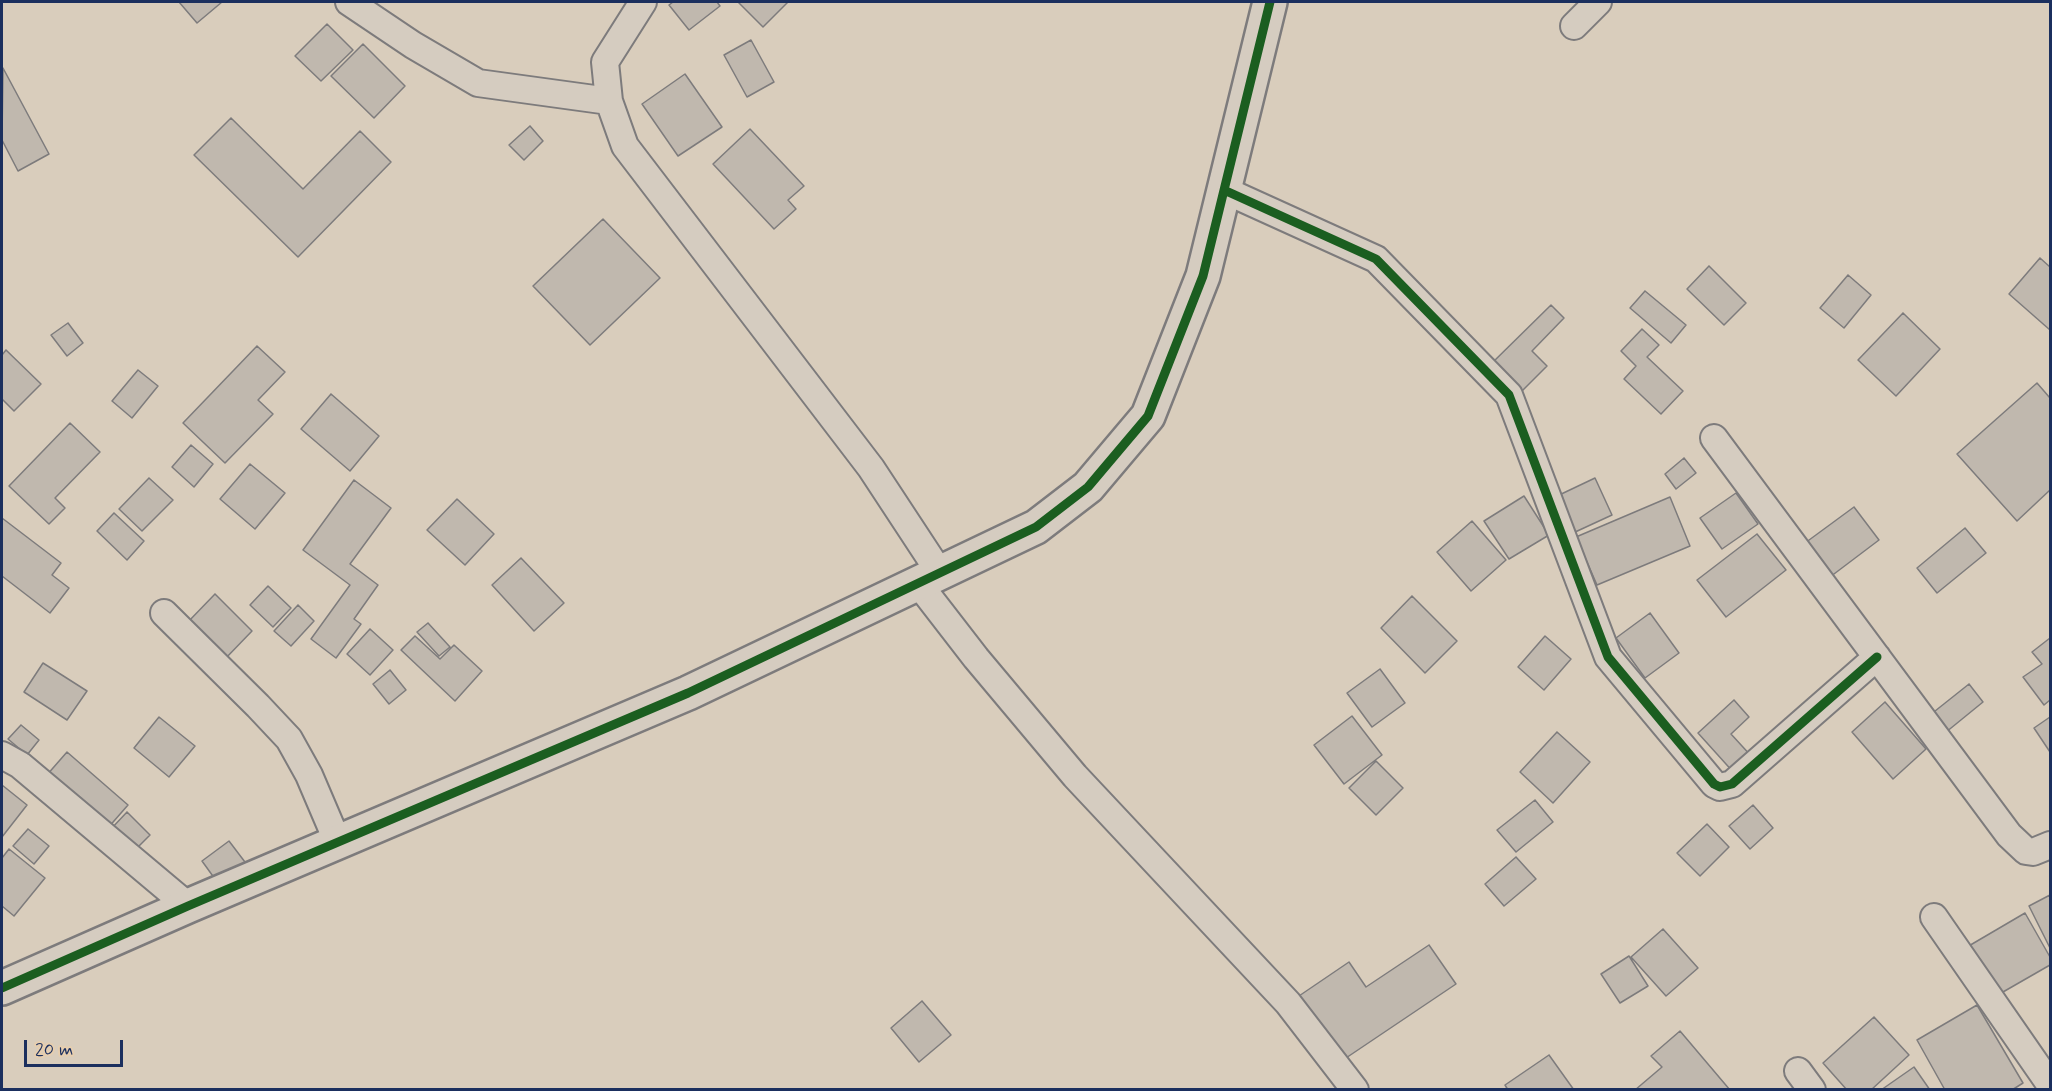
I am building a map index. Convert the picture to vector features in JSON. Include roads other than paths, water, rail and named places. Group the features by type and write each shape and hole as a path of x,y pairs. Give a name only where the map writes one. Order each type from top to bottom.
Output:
{"street":[{"path":"349,2 413,45 478,83 609,101"},
{"path":"643,2 605,62 609,101 625,146 871,468 929,578 976,658 1076,776 1288,1004 1355,1089"},
{"path":"2,988 688,693 1036,527 1088,487 1148,416 1203,276 1270,2"},
{"path":"1574,26 1598,2"},
{"path":"1224,190 1376,259 1509,395 1608,657 1714,784 1720,787 1732,784 1876,657"},
{"path":"1714,438 2009,835 2019,846 2034,852 2050,845"},
{"path":"164,614 289,739 309,775 338,843"},
{"path":"2,755 20,765 189,906"},
{"path":"1934,917 2043,1082"}]}
